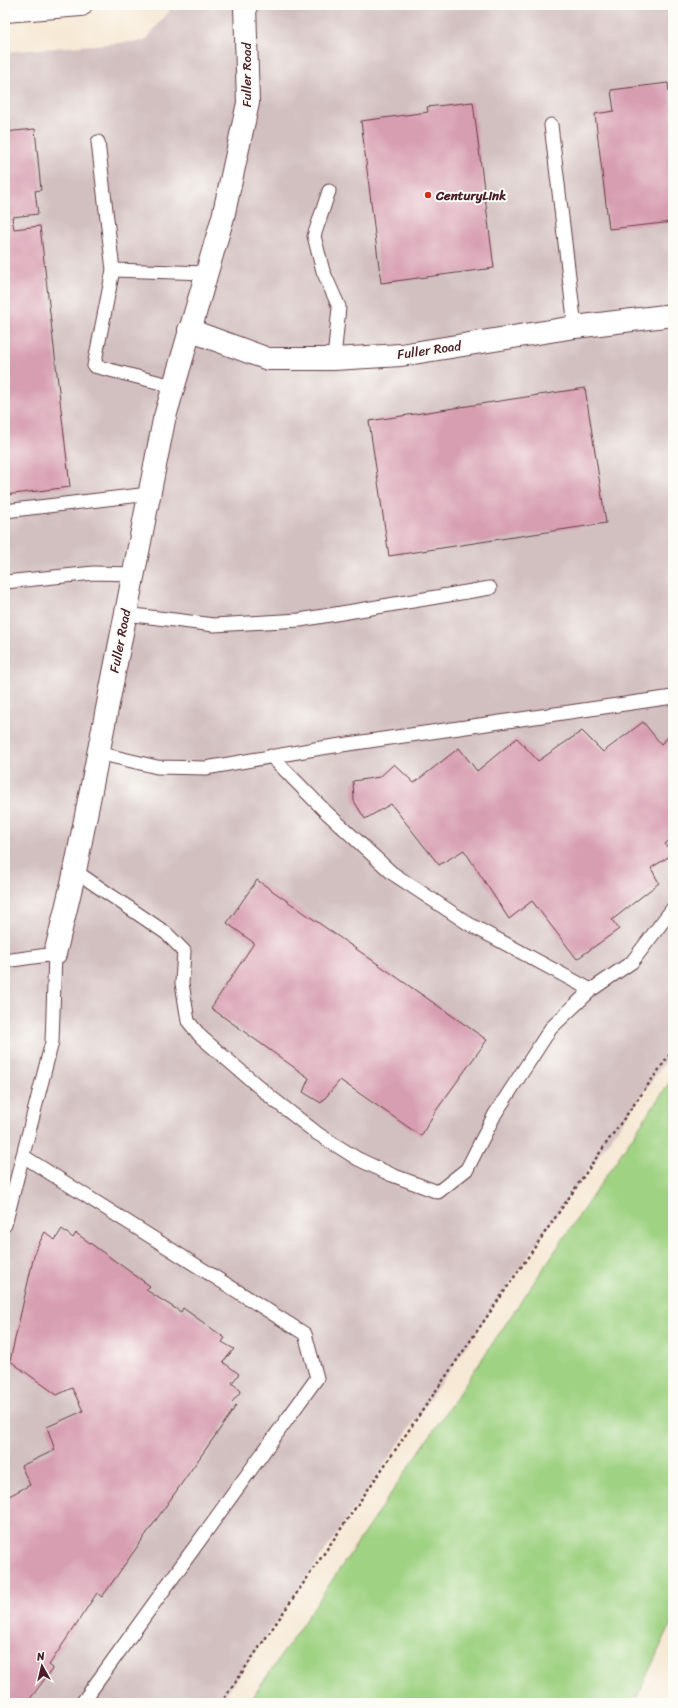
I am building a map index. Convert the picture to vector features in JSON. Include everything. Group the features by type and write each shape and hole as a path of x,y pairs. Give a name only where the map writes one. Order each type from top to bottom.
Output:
{"street":[{"path":"5,11 81,5"},
{"name":"Fuller Road","path":"55,954 75,871 164,420 223,217 248,103 245,5"},
{"name":"Fuller Road","path":"189,330 268,359 334,360 401,355 575,327 673,315"}],"lane":[{"path":"551,125 575,327"},
{"path":"98,142 113,270 94,366 173,386"},
{"path":"329,191 314,236 323,271 339,306 334,360"},
{"path":"113,270 206,273"},
{"path":"5,511 149,494"},
{"path":"5,582 94,573 133,574"},
{"path":"126,614 214,626 292,620 490,588"},
{"path":"98,753 157,766 206,768 271,756 673,697"},
{"path":"271,756 325,812 392,873 470,924 591,990"},
{"path":"75,871 166,933 184,951 182,984 188,1021 201,1037 272,1099 318,1134 358,1159 392,1175 438,1192 467,1169 495,1114 551,1028 591,990 632,962 673,908"},
{"path":"5,960 55,954 52,1042 5,1225"},
{"path":"23,1156 305,1334 318,1378 82,1703"}],"path":[{"path":"221,1703 673,1050"}],"shaded area":[{"path":"174,5 673,5 673,1051 571,1194 220,1703 5,1703 5,52 145,41"}],"green space":[{"path":"673,1077 673,1619 634,1703 249,1703"}],"building":[{"path":"668,83 671,107 673,107 673,222 609,229 595,114 614,111 611,90"},
{"name":"CenturyLink","path":"473,102 494,268 381,283 361,121 428,112 427,107"},
{"path":"35,129 41,190 35,191 38,214 12,217 14,229 40,226 70,487 5,495 5,132"},
{"path":"585,388 606,523 389,556 369,421"},
{"path":"643,722 661,744 673,733 673,837 665,844 673,854 651,868 659,883 612,920 619,929 577,959 532,901 509,919 464,850 439,865 391,804 365,819 354,801 353,781 380,777 394,764 414,783 459,748 477,771 517,738 538,761 582,731 603,752"},
{"path":"257,880 487,1040 435,1112 421,1136 340,1080 321,1103 303,1092 309,1078 211,1008 254,943 227,923"},
{"path":"62,1229 73,1238 76,1233 150,1286 146,1290 181,1312 183,1308 225,1338 222,1342 234,1349 223,1362 239,1374 232,1383 241,1391 232,1402 236,1406 102,1597 97,1593 49,1665 53,1668 27,1703 5,1703 5,1498 30,1485 21,1466 55,1450 47,1427 83,1411 72,1388 57,1395 10,1361 35,1251 45,1232 55,1240"}],"place":[{"name":"CenturyLink","path":"428,195"}]}
